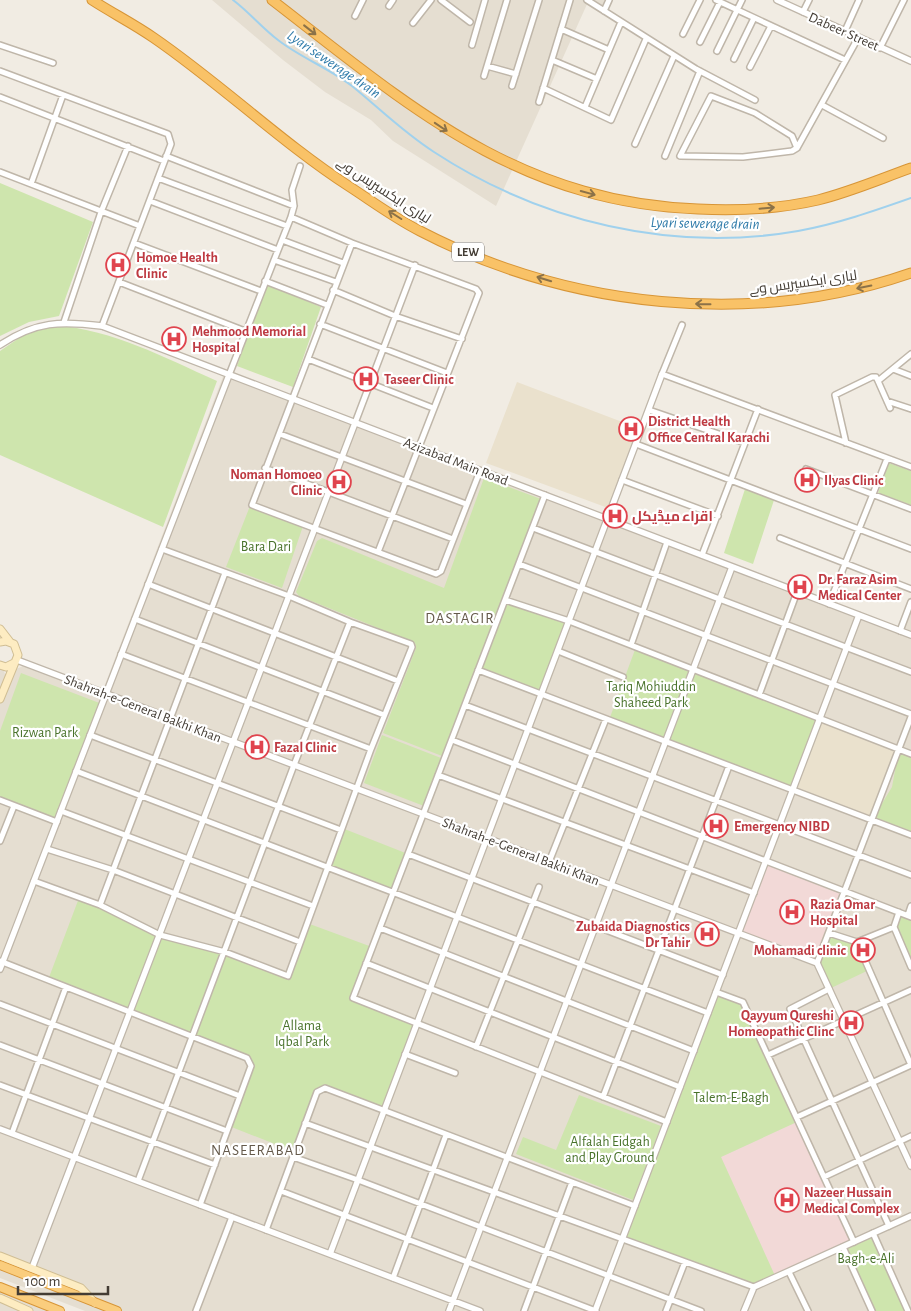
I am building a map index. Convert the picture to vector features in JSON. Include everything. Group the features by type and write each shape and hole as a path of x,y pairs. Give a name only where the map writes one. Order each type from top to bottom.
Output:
{"highway":[{"name":"لیاری ایکسپریس وے","path":"92,0 154,38 348,186 419,231 496,265 575,288 676,304 744,305 803,299 880,284 911,273"},
{"path":"272,0 451,133 512,165 584,192 660,207 718,210 758,208 826,198 853,191 911,168"},
{"path":"0,1265 117,1311"},
{"path":"0,1287 60,1311"}],"main road":[{"path":"0,629 18,651 16,662 0,699"},
{"path":"0,642 10,642"},
{"path":"0,665 6,667 16,662"},
{"path":"0,1256 81,1288 95,1303"},
{"path":"0,1298 14,1308 30,1311"}],"street":[{"path":"355,16 363,0"},
{"path":"389,6 393,0"},
{"path":"413,24 431,0"},
{"path":"441,0 470,22"},
{"path":"472,45 485,0"},
{"path":"484,76 506,0"},
{"path":"512,86 539,0"},
{"path":"539,102 570,0"},
{"path":"588,0 674,56 755,100"},
{"path":"604,11 608,0"},
{"path":"684,34 700,0"},
{"path":"717,50 742,0"},
{"name":"Dabeer Street","path":"777,0 911,61"},
{"path":"803,12 809,0"},
{"path":"844,31 859,0"},
{"path":"880,48 904,0"},
{"path":"700,42 718,1 845,60"},
{"path":"734,59 754,18"},
{"path":"585,107 621,22"},
{"path":"750,67 771,26"},
{"path":"561,29 609,50"},
{"path":"797,148 792,136 755,112 711,96 680,156 743,157 797,148 858,38"},
{"path":"543,88 611,120 646,39"},
{"path":"0,45 53,64"},
{"path":"635,144 674,56"},
{"path":"552,60 597,79"},
{"path":"486,66 516,74"},
{"path":"0,71 168,134 171,144 102,326"},
{"path":"665,156 700,71"},
{"path":"31,184 63,95"},
{"path":"0,97 294,206"},
{"path":"822,105 883,138"},
{"path":"64,322 101,212 128,146"},
{"path":"0,970 1,962 47,849 245,331 291,217 294,206 292,190 300,166"},
{"path":"0,172 140,226"},
{"path":"158,178 287,226"},
{"path":"150,201 278,250"},
{"path":"291,217 352,243 476,288 479,293 378,552"},
{"path":"282,240 343,263"},
{"path":"134,243 262,290"},
{"path":"352,243 332,290 308,359 252,505 315,527 436,574 441,571 480,470"},
{"path":"274,260 336,282"},
{"path":"32,1268 414,265"},
{"path":"266,281 327,305"},
{"path":"119,282 245,331"},
{"path":"332,290 394,316 462,339"},
{"name":"Azizabad Main Road","path":"0,345 36,326 64,322 102,326 911,635"},
{"path":"320,324 447,373"},
{"path":"330,1254 649,410 667,357 682,325"},
{"path":"878,381 911,354"},
{"path":"308,359 433,408"},
{"path":"894,369 911,376"},
{"path":"662,374 911,467"},
{"path":"846,443 835,395 872,377 876,377 890,408"},
{"path":"887,401 911,409"},
{"path":"702,555 758,409"},
{"path":"649,410 745,444"},
{"path":"280,434 466,504"},
{"path":"636,444 911,549"},
{"path":"829,604 887,458"},
{"path":"265,468 328,494 453,539"},
{"path":"806,468 911,509"},
{"path":"622,480 718,516"},
{"path":"545,495 353,998 667,1122"},
{"path":"533,528 911,672"},
{"path":"780,538 911,589"},
{"path":"631,645 668,542"},
{"path":"34,881 100,905 160,935 225,952 288,976 371,749 412,645 350,622 289,596 162,549"},
{"path":"519,564 833,683 911,715 817,963 911,1166"},
{"path":"449,1311 732,567"},
{"path":"100,905 225,573"},
{"path":"148,584 398,681"},
{"path":"760,695 797,592"},
{"path":"505,600 631,645 911,754"},
{"path":"900,631 911,602"},
{"path":"281,1191 596,1311 859,615"},
{"path":"135,619 384,715"},
{"path":"138,1181 278,806 350,622"},
{"path":"558,651 623,677"},
{"path":"121,654 371,749"},
{"name":"Shahrah-e-General Bakhi Khan","path":"16,662 170,718 817,963"},
{"path":"478,670 911,835"},
{"path":"465,705 911,874"},
{"path":"549,862 606,719"},
{"path":"90,736 341,830"},
{"path":"452,740 909,916 911,906"},
{"path":"603,1097 729,766"},
{"path":"76,771 708,1014"},
{"path":"438,775 754,893"},
{"path":"0,800 57,822"},
{"path":"0,841 14,806"},
{"path":"61,811 313,906"},
{"path":"47,849 113,870 300,942"},
{"path":"408,854 723,975"},
{"path":"476,1047 539,887"},
{"path":"899,912 894,927 911,967"},
{"path":"829,934 857,942 894,927"},
{"path":"380,928 694,1051"},
{"path":"797,1117 911,1065 857,942"},
{"path":"1,962 247,1058 251,1066 200,1205"},
{"path":"366,963 680,1087"},
{"path":"12,1133 66,987"},
{"path":"829,989 790,1009 888,1226"},
{"path":"768,1055 911,990"},
{"path":"716,992 743,1002 854,1242"},
{"path":"0,1004 240,1096"},
{"path":"0,1045 227,1131"},
{"path":"406,1054 455,1073"},
{"path":"0,1085 214,1165"},
{"path":"266,1230 317,1092 325,1088 635,1206"},
{"path":"306,1123 754,1287 911,1216"},
{"path":"0,1129 480,1311"},
{"path":"394,1278 446,1135"},
{"path":"824,1177 911,1136"},
{"path":"293,1157 701,1311"},
{"path":"524,1311 572,1182"},
{"path":"196,1311 232,1217"},
{"path":"873,1233 908,1311"},
{"path":"843,1247 872,1311"},
{"path":"666,1311 685,1262"},
{"path":"789,1272 808,1311"},
{"path":"744,1311 754,1292 754,1287"}],"shaded area":[{"path":"212,0 609,0 605,10 588,2 496,206 393,141 371,120 325,92 283,60"},
{"path":"224,374 899,628 911,597 911,1311 85,1311 0,1278 0,660 5,674 23,666 101,695"},
{"path":"517,382 638,428 608,508 486,463"},
{"path":"820,718 899,749 872,820 793,790"},
{"name":"Razia Omar Hospital","path":"766,861 845,891 817,963 738,934"},
{"name":"Nazeer Hussain Medical Complex","path":"799,1121 854,1242 776,1278 721,1157"},
{"path":"0,1286 60,1311 0,1311"}],"green space":[{"path":"0,183 93,222 59,316 29,322 0,336"},
{"path":"266,284 321,307 293,387 237,366"},
{"path":"54,325 77,328 118,339 217,381 163,527 0,455 0,351 22,336"},
{"path":"889,463 911,471 911,505 878,493"},
{"path":"484,478 541,499 442,756 383,733 416,648 415,643 299,596 296,592 317,541 322,538 444,588"},
{"path":"746,486 775,497 753,564 724,553"},
{"name":"Bara Dari","path":"250,506 303,526 282,588 226,567"},
{"path":"505,600 569,621 541,694 478,670"},
{"name":"Tariq Mohiuddin Shaheed Park","path":"636,647 820,718 793,790 609,720"},
{"name":"Rizwan Park","path":"21,673 102,704 57,822 0,800 0,731"},
{"path":"382,735 441,758 424,806 364,783"},
{"path":"899,749 911,754 911,835 872,820 892,787"},
{"path":"342,828 408,854 393,893 327,867"},
{"name":"Allama Iqbal Park","path":"79,898 160,935 225,952 287,976 307,923 372,947 353,998 417,1024 384,1111 325,1088 320,1090 295,1152 229,1126 250,1062 48,980"},
{"path":"901,915 911,919 911,958 897,927"},
{"path":"829,933 857,942 869,970 829,989 817,963"},
{"name":"Talem-E-Bagh","path":"716,992 743,1002 799,1121 721,1157 776,1278 754,1287 623,1239"},
{"name":"Alfalah Eidgah and Play Ground","path":"579,1095 661,1126 633,1200 516,1154 523,1137 556,1150"},
{"name":"Bagh-e-Ali","path":"873,1233 908,1311 872,1311 843,1247"}],"waterway":[{"name":"Lyari sewerage drain","path":"233,0 278,40 352,86 423,145 475,176 518,197 563,214 609,226 656,234 703,238 751,237 827,225 911,198"}],"place":[{"name":"Homoe Health Clinic","path":"118,265"},
{"name":"Mehmood Memorial Hospital","path":"174,339"},
{"name":"Taseer Clinic","path":"366,379"},
{"name":"District Health Office Central Karachi","path":"631,429"},
{"name":"Ilyas Clinic","path":"807,480"},
{"name":"Noman Homoeo Clinic","path":"339,482"},
{"name":"اقراء میڈیکل","path":"615,516"},
{"name":"Dr. Faraz Asim Medical Center","path":"800,587"},
{"name":"Fazal Clinic","path":"257,747"},
{"name":"Emergency NIBD","path":"716,826"},
{"name":"Razia Omar Hospital","path":"792,912"},
{"name":"Zubaida Diagnostics Dr Tahir","path":"707,934"},
{"name":"Mohamadi clinic","path":"863,950"},
{"name":"Qayyum Qureshi Homeopathic Clinc","path":"851,1023"},
{"name":"Nazeer Hussain Medical Complex","path":"787,1200"}],"district":[{"name":"DASTAGIR","path":"460,618"},
{"name":"NASEERABAD","path":"258,1150"}]}
